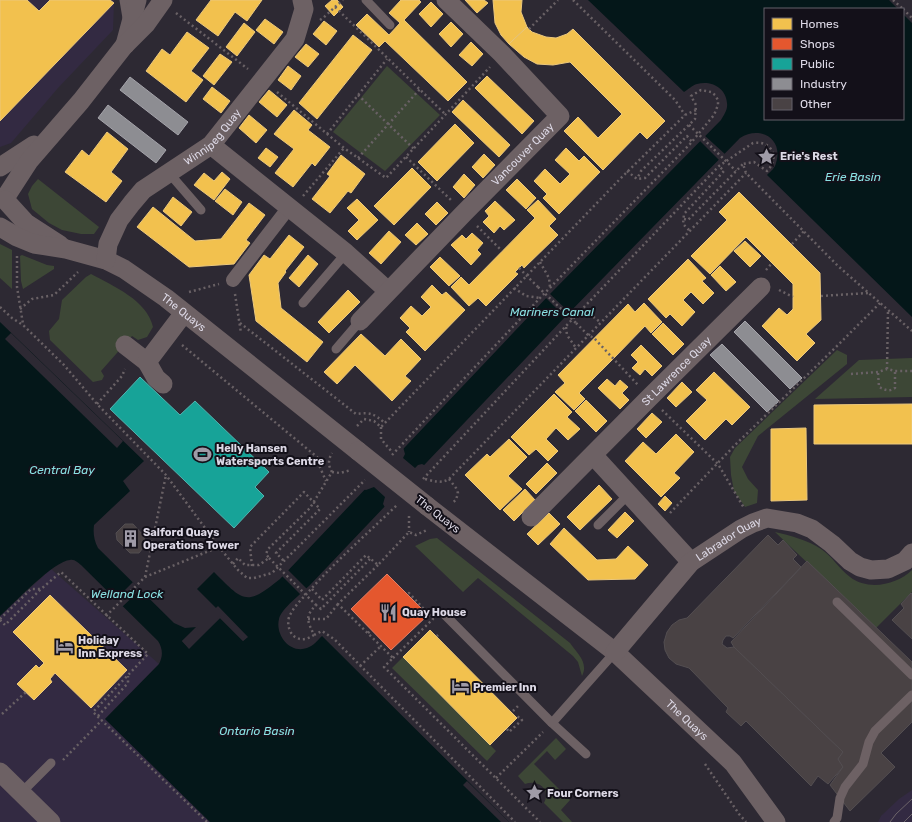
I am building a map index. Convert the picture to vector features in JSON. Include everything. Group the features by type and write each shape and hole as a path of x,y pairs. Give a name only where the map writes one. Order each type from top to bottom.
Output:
{"street":[{"name":"The Quays","path":"124,46 137,0"},
{"name":"The Quays","path":"66,249 26,223 3,199 23,168 124,46 146,24 163,0"},
{"name":"Winnipeg Quay","path":"106,260 108,244 119,220 143,190 211,145 295,40 304,9 302,0"},
{"name":"Vancouver Quay","path":"360,320 560,116 502,54 446,0"},
{"name":"The Quays","path":"0,167 31,147 61,122"},
{"path":"211,145 295,203 388,291"},
{"path":"233,280 295,203"},
{"name":"The Quays","path":"0,228 34,244 66,249 106,260 141,280 427,506 615,652 733,763 776,822"},
{"name":"St Lawrence Quay","path":"531,517 649,398 767,287"},
{"path":"147,362 184,313"},
{"path":"125,345 147,362 156,378 162,384"},
{"path":"593,455 691,562"},
{"name":"Labrador Quay","path":"615,652 691,562 741,529 767,518 797,523 812,529 832,544 850,561 860,567 871,570 888,570 905,561 912,553"},
{"path":"0,772 51,822"}],"lane":[{"path":"124,0 129,27"},
{"path":"366,0 390,25"},
{"path":"169,173 201,210"},
{"path":"303,303 346,252"},
{"path":"336,349 360,320"},
{"path":"598,525 629,494"},
{"path":"837,602 912,675"},
{"path":"445,615 552,723 586,754"},
{"path":"552,723 615,652"},
{"path":"834,822 837,818 840,798 845,787 863,764 869,742 875,731 912,695"},
{"path":"21,793 51,763"}],"path":[{"path":"316,22 323,18 343,0"},
{"path":"530,29 558,0"},
{"path":"573,0 675,100 685,115"},
{"path":"893,0 902,8"},
{"path":"335,7 445,114"},
{"path":"904,10 912,17"},
{"path":"180,16 263,80 344,148 386,178 502,54"},
{"path":"327,134 387,59"},
{"path":"358,158 420,89"},
{"path":"388,459 540,298 692,142 717,110 718,100 715,95 706,90 696,92 691,96 696,105 695,119 641,171 637,179"},
{"path":"358,96 414,149"},
{"path":"393,454 380,439 381,427 627,171 685,115 696,110"},
{"path":"689,125 736,171"},
{"path":"627,171 637,179 645,178 687,136 692,142"},
{"path":"419,484 565,326 719,166 753,143 758,142 764,144 772,151 773,162 767,171 754,162 743,164 688,220 684,219"},
{"path":"295,203 344,148"},
{"path":"743,164 746,173 838,266 912,331"},
{"path":"689,230 684,224 684,214 724,171 719,166"},
{"path":"424,479 438,482 449,479 689,230 746,173"},
{"path":"792,244 804,231"},
{"path":"17,252 17,287 23,325"},
{"path":"540,262 549,278 550,288"},
{"path":"20,309 32,299 54,295 83,268"},
{"path":"519,268 588,335 594,338 649,398 718,464 753,523"},
{"path":"767,287 793,297"},
{"path":"514,288 526,296 540,298"},
{"path":"821,296 869,293"},
{"path":"658,526 734,446 880,303"},
{"path":"0,307 12,318 23,325 64,365 97,404 166,474 219,547 247,578 254,578 272,573 285,562 366,480"},
{"path":"887,369 888,310"},
{"path":"579,313 591,315 600,322"},
{"path":"240,323 356,414 368,412 375,415 385,423"},
{"path":"565,326 568,335 576,348"},
{"path":"180,344 317,457 326,481"},
{"path":"851,374 878,372 887,369 895,371 912,371"},
{"path":"878,372 878,387 885,390 892,390 895,388 895,371"},
{"path":"97,404 122,376"},
{"path":"360,423 364,419 374,421 381,427"},
{"path":"331,454 328,462 332,472"},
{"path":"332,472 340,473 353,470"},
{"path":"332,472 310,508 268,549 266,554 321,609 368,562 370,558"},
{"path":"145,577 166,474"},
{"path":"449,479 458,493 456,500"},
{"path":"252,566 250,547 304,492 320,509 276,553 285,562"},
{"path":"400,502 318,581 298,604 289,616 288,625 291,634 297,638 308,639 322,631 334,640 515,822"},
{"path":"308,619 326,619 338,604 410,532 410,520"},
{"path":"410,532 416,535 427,530"},
{"path":"106,616 145,577 219,547"},
{"path":"312,589 322,600 366,555 378,565"},
{"path":"233,564 238,558 246,565 259,565 269,558"},
{"path":"41,589 31,589 0,619 5,625 41,589 61,572 148,654 93,712 206,822"},
{"path":"408,594 433,619 384,667 540,822"},
{"path":"338,604 393,658"},
{"path":"314,635 308,615 316,605"},
{"path":"368,633 371,630"},
{"path":"360,666 381,646"},
{"path":"98,716 128,683 128,675"},
{"path":"2,714 26,692"},
{"path":"507,729 509,732 522,720 517,716"},
{"path":"63,761 102,720"},
{"path":"496,778 552,723"}],"shaded area":[{"path":"0,0 114,0 114,3 113,30 58,88 11,143 0,147"},
{"path":"51,569 159,664 105,719 210,822 0,822 0,616"},
{"path":"912,790 912,822 878,822 881,816 899,799"}],"green space":[{"path":"387,66 440,115 385,171 333,132"},
{"path":"38,179 99,227 94,234 81,234 62,230 49,223 32,209 28,194"},
{"path":"0,244 12,250 12,289 0,278"},
{"path":"22,255 47,265 54,266 54,269 23,289 21,281 20,256"},
{"path":"91,274 119,289 137,302 150,317 153,327 147,337 138,340 132,336 101,371 104,376 102,380 93,382 50,340 49,331 59,319 62,300"},
{"path":"837,350 847,355 847,364 758,436 742,467 748,479 758,490 757,503 745,507 734,491 731,475 730,457 735,448"},
{"path":"912,358 912,397 815,399 859,360"},
{"path":"775,532 816,546 829,555 850,577 865,584 874,585 891,582 906,575 912,570 912,592 876,628"},
{"path":"437,538 570,643 579,654 583,662 584,671 582,676 578,662 573,656 478,578 463,592 415,546 430,539"},
{"path":"403,657 496,751 487,761 392,668"},
{"path":"556,738 566,749 555,760 547,751 534,764 570,800 561,810 572,822 563,822 544,803 546,793 542,786 534,783 525,784 518,776"}],"water":[{"path":"588,0 889,0 897,8 764,8 764,120 904,120 904,15 912,23 912,317 767,175 774,168 778,154 773,141 768,136 755,133 747,134 740,138 565,317 310,585 288,606 279,619 279,631 282,637 285,642 295,648 307,648 322,636 509,822 210,822 105,719 159,664 162,650 158,641 81,565 72,560 63,562 55,567 34,584 0,616 0,322 144,461 123,481 130,491 94,525 94,537 98,548 174,623 185,628 197,627 182,641 189,648 220,618 243,641 247,637 218,607 216,608 197,589 214,572 232,589 245,597 252,597 259,594 280,579 550,294 721,120 727,107 727,103 724,93 720,89 712,84 702,83 693,85 684,92"}],"pier":[{"path":"704,135 726,155 720,161 699,140"},
{"path":"549,293 571,314 567,319 545,297"},
{"path":"11,333 123,441 117,448 5,339"},
{"path":"403,447 405,454 403,458 415,468 422,464 426,466 386,509 383,504 385,497 374,487 366,490 362,489"},
{"path":"287,569 308,590 302,596 281,575"},
{"path":"133,582 140,590 122,607 115,600"},
{"path":"218,606 248,637 243,641 220,618 189,649 182,641 198,625 198,628 185,641 189,646 220,616 243,639 245,637 218,609 215,609"},
{"path":"467,781 509,822 501,822 463,785"}],"building: Homes":[{"path":"0,0 27,0 39,11 50,0 110,0 114,3 0,121"},
{"path":"211,0 262,0 247,21 235,12 218,36 196,20"},
{"path":"332,0 337,0 343,7 334,16 325,6"},
{"path":"401,0 419,0 421,2 404,20 467,82 448,101 385,41 379,47 356,25 367,14 389,35 400,23 389,13"},
{"path":"465,0 484,0 488,3 477,13"},
{"path":"493,0 522,0 521,12 527,27 509,44 501,35 495,23"},
{"path":"431,2 443,14 431,27 419,14"},
{"path":"265,19 283,32 274,44 256,30"},
{"path":"324,21 337,31 326,45 313,34"},
{"path":"451,22 463,34 451,47 439,34"},
{"path":"244,23 255,32 237,56 226,47"},
{"path":"527,27 532,32 546,37 556,38 567,34 573,29 665,121 647,139 640,132 603,170 564,131 578,117 598,138 622,114 570,62 553,65 537,64 524,57 509,44"},
{"path":"187,32 209,48 191,71 203,80 186,102 146,71 162,49 170,55"},
{"path":"353,35 372,50 317,119 299,103"},
{"path":"471,42 483,54 472,66 459,55"},
{"path":"306,44 319,54 308,67 295,57"},
{"path":"220,54 232,62 214,85 203,76"},
{"path":"288,66 301,76 291,90 278,80"},
{"path":"487,76 534,121 522,134 475,88"},
{"path":"212,87 230,101 221,113 203,99"},
{"path":"269,90 287,105 277,117 259,102"},
{"path":"463,100 510,145 499,157 452,112"},
{"path":"294,110 312,125 308,130 330,147 315,166 312,163 293,187 275,173 294,149 274,134"},
{"path":"249,115 267,130 256,143 239,128"},
{"path":"455,124 474,143 437,181 418,162"},
{"path":"107,132 128,149 111,172 122,181 106,202 65,172 82,150 89,156"},
{"path":"266,148 278,157 270,167 258,158"},
{"path":"566,148 579,161 584,156 600,172 559,214 543,198 547,194 534,181 545,169 560,184 570,174 555,160"},
{"path":"484,154 495,165 483,178 472,167"},
{"path":"341,155 365,174 351,193 348,191 330,213 312,199 330,176 327,174"},
{"path":"412,168 431,187 394,225 374,206"},
{"path":"222,172 230,179 214,200 194,185 204,173 214,181"},
{"path":"464,174 475,185 464,198 453,187"},
{"path":"517,179 536,198 526,209 506,190"},
{"path":"225,189 242,202 233,215 215,201"},
{"path":"739,192 820,273 821,320 806,334 815,343 797,361 762,326 779,308 787,315 793,309 793,284 746,237 710,274 691,256 727,220 719,212"},
{"path":"173,197 192,212 181,226 163,211"},
{"path":"357,199 378,220 357,240 348,231 359,220 347,208"},
{"path":"538,200 556,219 549,226 558,235 524,268 522,265 515,272 518,274 486,306 478,298 469,306 451,287 461,277 469,285 535,218 527,210"},
{"path":"495,201 515,220 504,230 500,226 494,233 483,222 489,216 485,211"},
{"path":"437,202 448,213 436,225 425,214"},
{"path":"249,203 265,215 246,240 250,243 234,264 189,267 137,227 153,207 195,241 221,239"},
{"path":"417,223 428,234 416,245 405,235"},
{"path":"389,231 401,242 381,264 369,253"},
{"path":"472,233 483,243 477,250 481,254 471,265 451,245 462,235 466,239"},
{"path":"289,235 304,247 285,271 286,272 278,283 281,308 323,342 307,362 256,321 249,275 264,255 270,259"},
{"path":"745,241 761,256 750,267 734,251"},
{"path":"308,255 318,264 299,287 289,278"},
{"path":"440,257 460,276 449,286 430,267"},
{"path":"688,259 706,278 702,281 714,293 703,304 691,292 683,300 695,312 682,326 670,314 666,318 648,299"},
{"path":"720,266 736,282 726,291 711,275"},
{"path":"432,285 442,295 446,292 465,310 425,351 406,332 410,328 400,318 411,306 422,316 431,307 421,297"},
{"path":"348,290 360,302 329,333 318,322"},
{"path":"644,303 662,322 651,333 645,326 579,393 585,399 574,410 555,392 565,383 558,375 628,304 635,312"},
{"path":"663,323 684,344 673,355 652,334"},
{"path":"361,334 385,356 401,339 421,359 405,376 411,381 392,401 355,365 337,384 324,372"},
{"path":"641,345 662,366 652,376 645,369 640,375 632,368 638,362 631,355"},
{"path":"714,372 750,407 732,425 726,419 705,440 686,421 707,400 696,390"},
{"path":"607,379 615,386 620,380 628,387 622,393 629,400 620,409 598,388"},
{"path":"682,382 692,392 676,407 667,398"},
{"path":"554,394 572,412 567,417 580,429 568,440 556,428 546,439 558,451 548,461 536,449 529,455 511,437"},
{"path":"586,400 607,421 596,432 575,411"},
{"path":"912,404 912,444 814,444 814,405"},
{"path":"652,413 662,422 646,438 637,429"},
{"path":"806,428 807,500 771,501 771,429"},
{"path":"676,434 694,452 674,473 680,478 661,497 625,461 643,442 656,454"},
{"path":"509,439 527,457 508,476 522,489 500,510 465,475 487,454 490,457"},
{"path":"547,463 557,473 536,494 526,484"},
{"path":"599,485 612,499 580,530 567,517"},
{"path":"525,489 535,500 514,521 503,510"},
{"path":"665,496 672,503 665,511 658,504"},
{"path":"625,512 634,521 617,538 608,530"},
{"path":"549,513 560,524 538,545 527,534"},
{"path":"564,528 597,560 616,559 628,546 648,565 635,579 588,580 550,544"},
{"name":"Holiday Inn Express","path":"50,595 127,670 91,708 55,673 50,679 52,682 34,700 17,684 36,665 39,668 44,663 13,632"},
{"name":"Premier Inn","path":"430,630 517,718 490,745 403,657"}],"building: Shops":[{"name":"Quay House","path":"387,574 428,615 391,650 351,609"}],"building: Public":[{"name":"Helly Hansen Watersports Centre","path":"140,377 180,415 195,401 269,472 255,487 264,496 234,528 110,409"}],"building: Industry":[{"path":"130,77 188,122 178,135 120,90"},
{"path":"108,105 166,150 156,163 98,118"},
{"path":"745,321 802,378 790,389 734,332"},
{"path":"722,344 779,401 767,412 710,355"}],"building: Other":[{"name":"Salford Quays Operations Tower","path":"125,524 133,524 143,535 146,544 139,553 130,553 117,540 116,533"},
{"path":"768,535 778,545 783,540 797,555 793,559 801,567 733,638 726,636 722,644 727,648 734,647 843,752 838,759 843,767 828,784 818,776 811,786 746,721 741,726 726,712 728,708 689,668 676,664 669,658 665,650 664,642 667,632 672,625 679,620 687,618"},
{"path":"807,561 912,662 912,722 881,753 895,767 850,811 830,785 843,767 838,759 843,752 734,647 731,642"},
{"path":"911,593 912,639 892,620 904,608 901,604"}],"tram line":[{"path":"890,822 912,799"},
{"path":"904,822 912,814"}],"place":[{"name":"Erie's Rest","path":"767,156"},
{"name":"Helly Hansen Watersports Centre","path":"203,454"},
{"name":"Salford Quays Operations Tower","path":"130,538"},
{"name":"Quay House","path":"389,612"},
{"name":"Holiday Inn Express","path":"65,646"},
{"name":"Premier Inn","path":"460,687"},
{"name":"Four Corners","path":"534,793"}],"water label":[{"name":"Erie Basin","path":"853,177"},
{"name":"Mariners Canal","path":"552,312"},
{"name":"Central Bay","path":"62,470"},
{"name":"Welland Lock","path":"127,594"},
{"name":"Ontario Basin","path":"257,731"}]}
